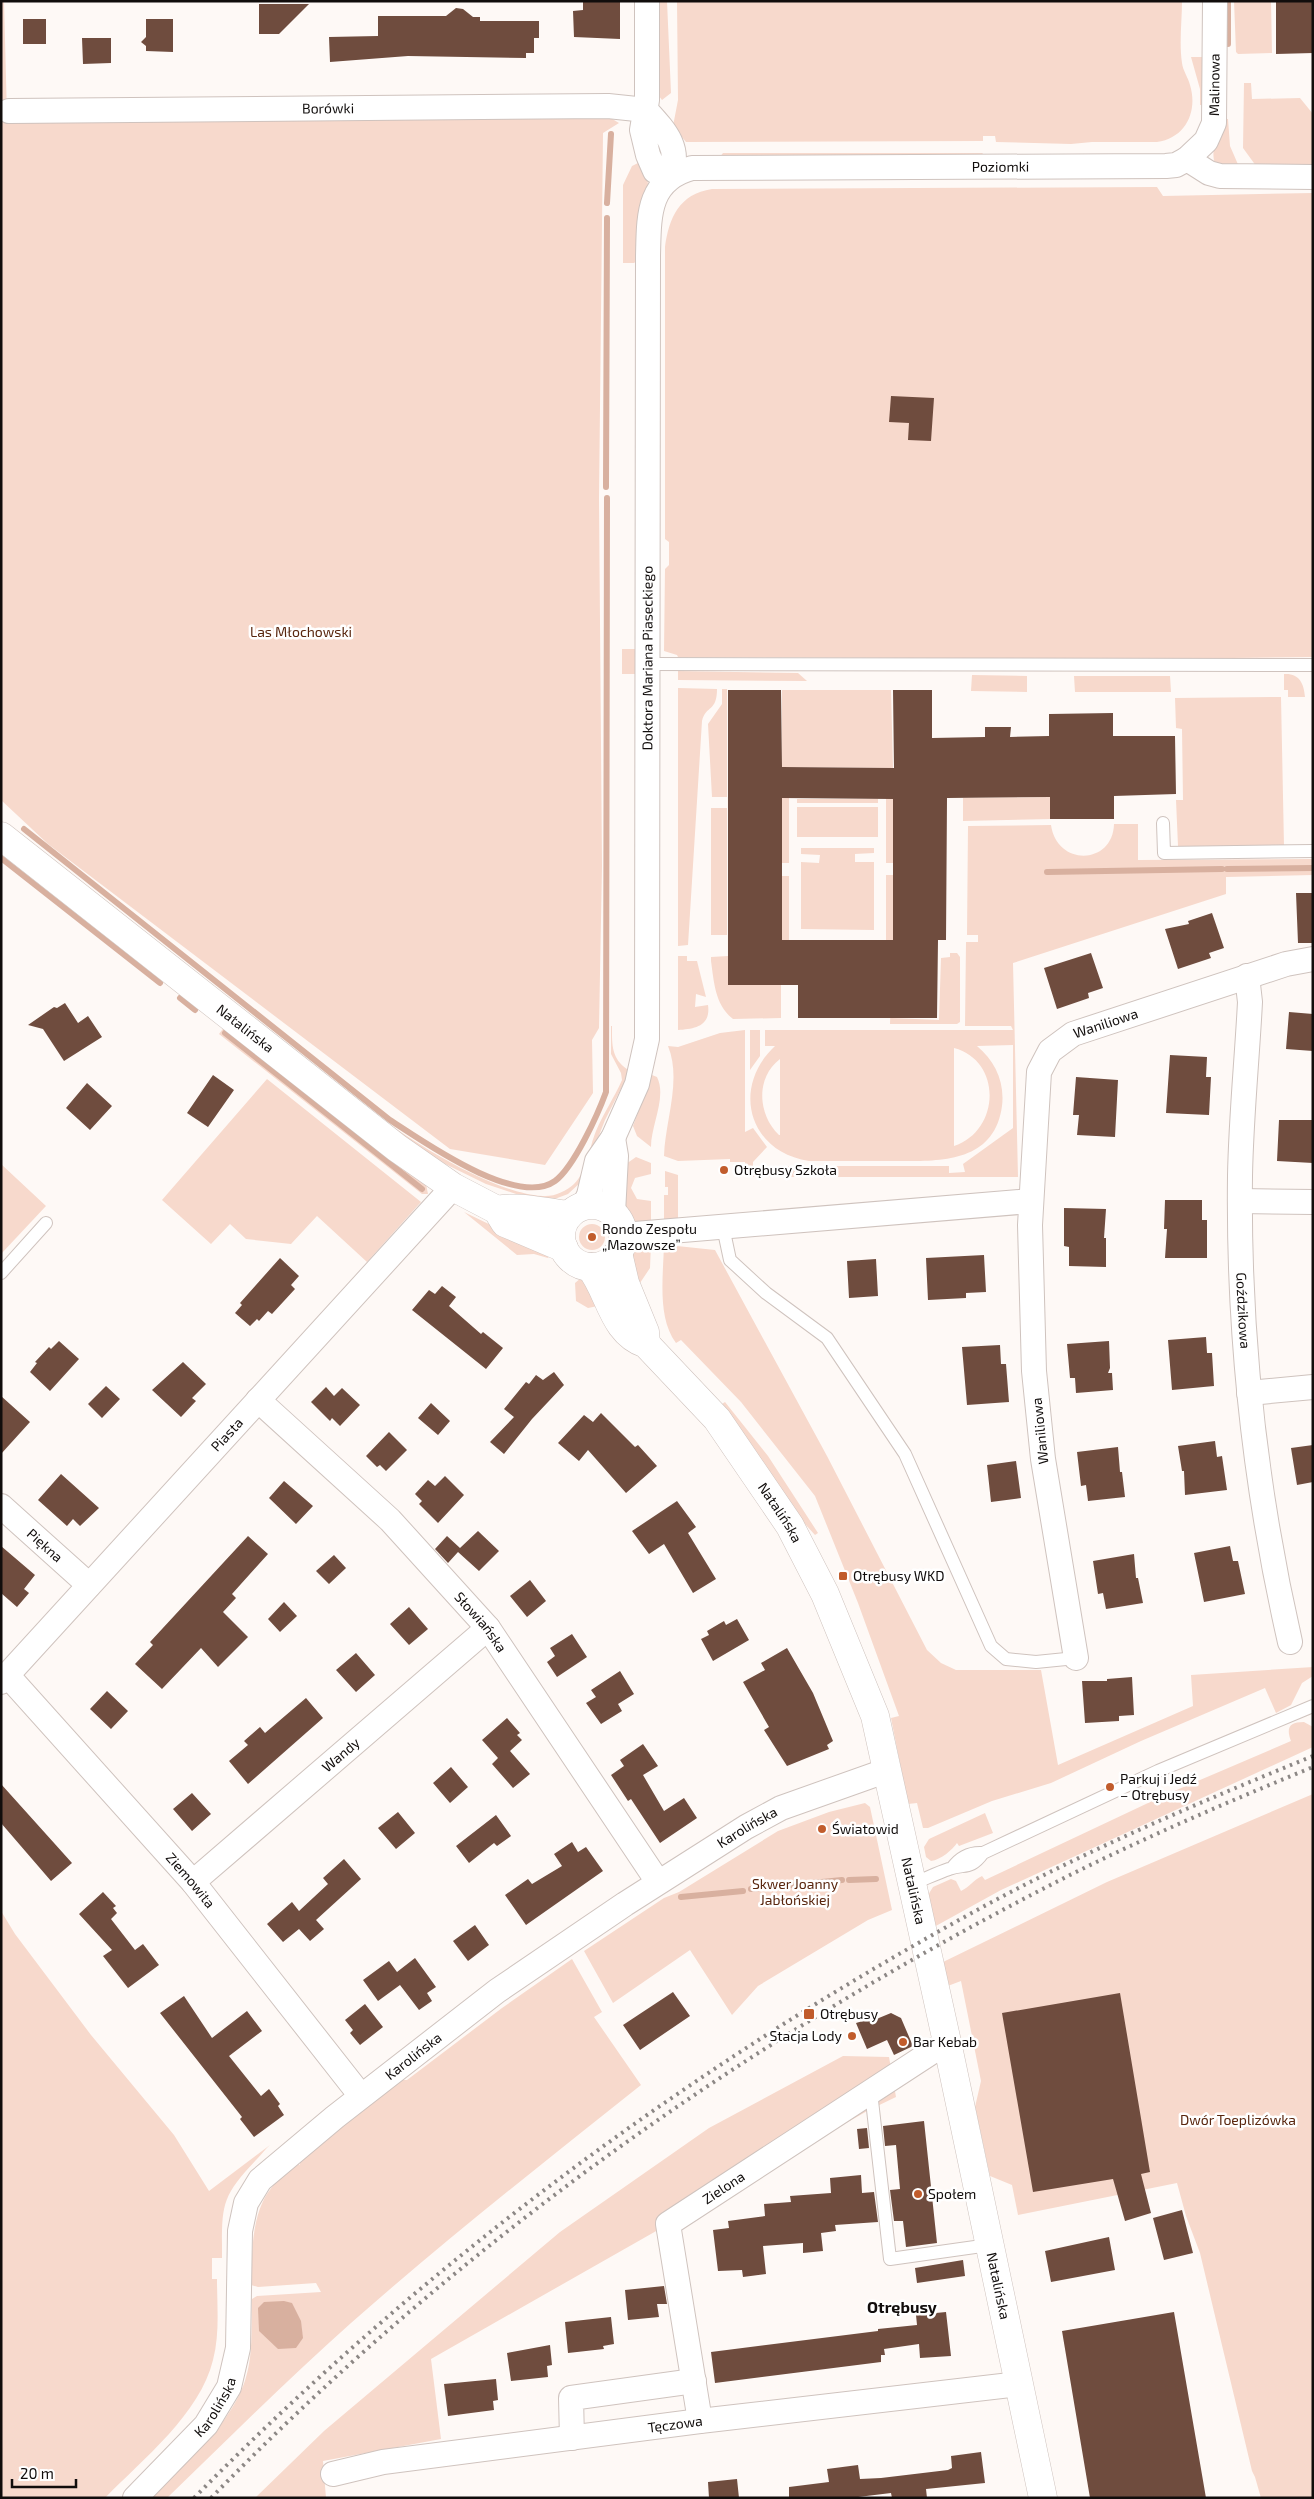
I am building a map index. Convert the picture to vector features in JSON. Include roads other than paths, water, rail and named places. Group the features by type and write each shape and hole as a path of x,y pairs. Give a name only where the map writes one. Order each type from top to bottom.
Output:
{"main road":[{"name":"Natalińska","path":"1,836 381,1136 453,1187 498,1210 505,1223 564,1248"},
{"path":"498,1210 508,1208 576,1211 599,1206 618,1234 606,1264 590,1267 576,1263 564,1248 562,1231 576,1211"},
{"name":"Natalińska","path":"618,1234 620,1268 629,1297 645,1332 646,1344"},
{"name":"Natalińska","path":"590,1267 598,1278 623,1329 634,1340 646,1344 717,1419 790,1526 825,1594 875,1716 947,2042 1043,2498"}],"street":[{"path":"647,1 646,110 642,130 648,155 655,171 676,174"},
{"name":"Malinowa","path":"1187,160 1206,141 1214,123 1215,1"},
{"name":"Borówki","path":"9,111 608,106 646,110"},
{"path":"1187,160 1209,173 1220,176 1313,177"},
{"name":"Poziomki","path":"676,174 712,168 1166,166 1176,165 1187,160"},
{"name":"Doktora Mariana Piaseckiego","path":"576,1211 589,1194 598,1161 613,1138 640,1076 647,1039 649,228 653,201 661,186 676,174"},
{"name":"Waniliowa","path":"1076,1658 1043,1459 1034,1371 1031,1201 1037,1081 1045,1059 1056,1045 1073,1034 1247,976 1313,958"},
{"name":"Goździkowa","path":"1247,976 1250,1002 1240,1201 1242,1303 1249,1393 1264,1508 1290,1642"},
{"name":"Doktora Mariana Piaseckiego","path":"613,1138 616,1156 618,1234"},
{"name":"Piasta","path":"4,1679 453,1187"},
{"path":"618,1234 1031,1201"},
{"path":"1240,1201 1313,1202"},
{"path":"1249,1393 1313,1387"},
{"name":"Słowiańska","path":"258,1400 390,1520 488,1628 658,1882"},
{"name":"Piękna","path":"1,1506 89,1585"},
{"name":"Wandy","path":"193,1882 488,1628"},
{"name":"Ziemowita","path":"4,1679 193,1882 361,2096"},
{"name":"Karolińska","path":"135,2498 206,2425 229,2387 238,2348 240,2230 243,2213 252,2190 266,2175 361,2096 497,1991 658,1882 781,1808 888,1770"},
{"name":"Zielona","path":"700,2421 668,2224 947,2042"},
{"path":"572,2438 571,2398 694,2381"},
{"name":"Tęczowa","path":"333,2474 383,2462 700,2421 1020,2384"}],"lane":[{"path":"648,664 1313,665"},
{"path":"1163,823 1164,854 1313,851"},
{"path":"1,1273 46,1223"},
{"path":"723,1227 730,1260 766,1293 827,1338 904,1454 991,1646 1006,1659 1036,1662 1076,1658"},
{"path":"912,1884 952,1868 962,1868 978,1861 983,1853 1158,1771 1313,1706"},
{"path":"871,2092 890,2259 989,2245"}],"waterway":[{"path":"1228,1 1228,44"},
{"path":"607,203 611,134"},
{"path":"606,487 607,218"},
{"path":"24,829 390,1120 447,1156 495,1179 518,1186 538,1187 555,1181 570,1164 577,1152 606,1092 607,498"},
{"path":"1,858 160,983"},
{"path":"1227,869 1313,868"},
{"path":"1047,872 1222,869"},
{"path":"180,998 195,1010"},
{"path":"225,1033 422,1189"},
{"path":"849,1880 876,1879"},
{"path":"751,1889 842,1880"},
{"path":"681,1897 743,1891"}],"railway":[{"path":"194,2498 282,2412 373,2329 468,2250 565,2175 665,2103 767,2035 872,1970 1020,1887 1144,1828 1313,1756"},
{"path":"211,2498 307,2404 406,2315 508,2231 614,2151 723,2076 835,2005 950,1939 1068,1876 1189,1819 1313,1767"}],"place":[{"name":"Otrębusy Szkoła","path":"724,1170"},
{"name":"Rondo Zespołu „Mazowsze”","path":"592,1237"},
{"name":"Otrębusy WKD","path":"843,1576"},
{"name":"Parkuj i Jedź – Otrębusy","path":"1110,1787"},
{"name":"Światowid","path":"822,1829"},
{"name":"Otrębusy","path":"809,2014"},
{"name":"Stacja Lody","path":"852,2036"},
{"name":"Bar Kebab","path":"903,2042"},
{"name":"Społem","path":"918,2194"}],"district":[{"name":"Otrębusy","path":"902,2307"}],"park label":[{"name":"Las Młochowski","path":"301,632"},
{"name":"Skwer Joanny Jabłońskiej","path":"795,1892"},
{"name":"Dwór Toeplizówka","path":"1238,2120"}]}
